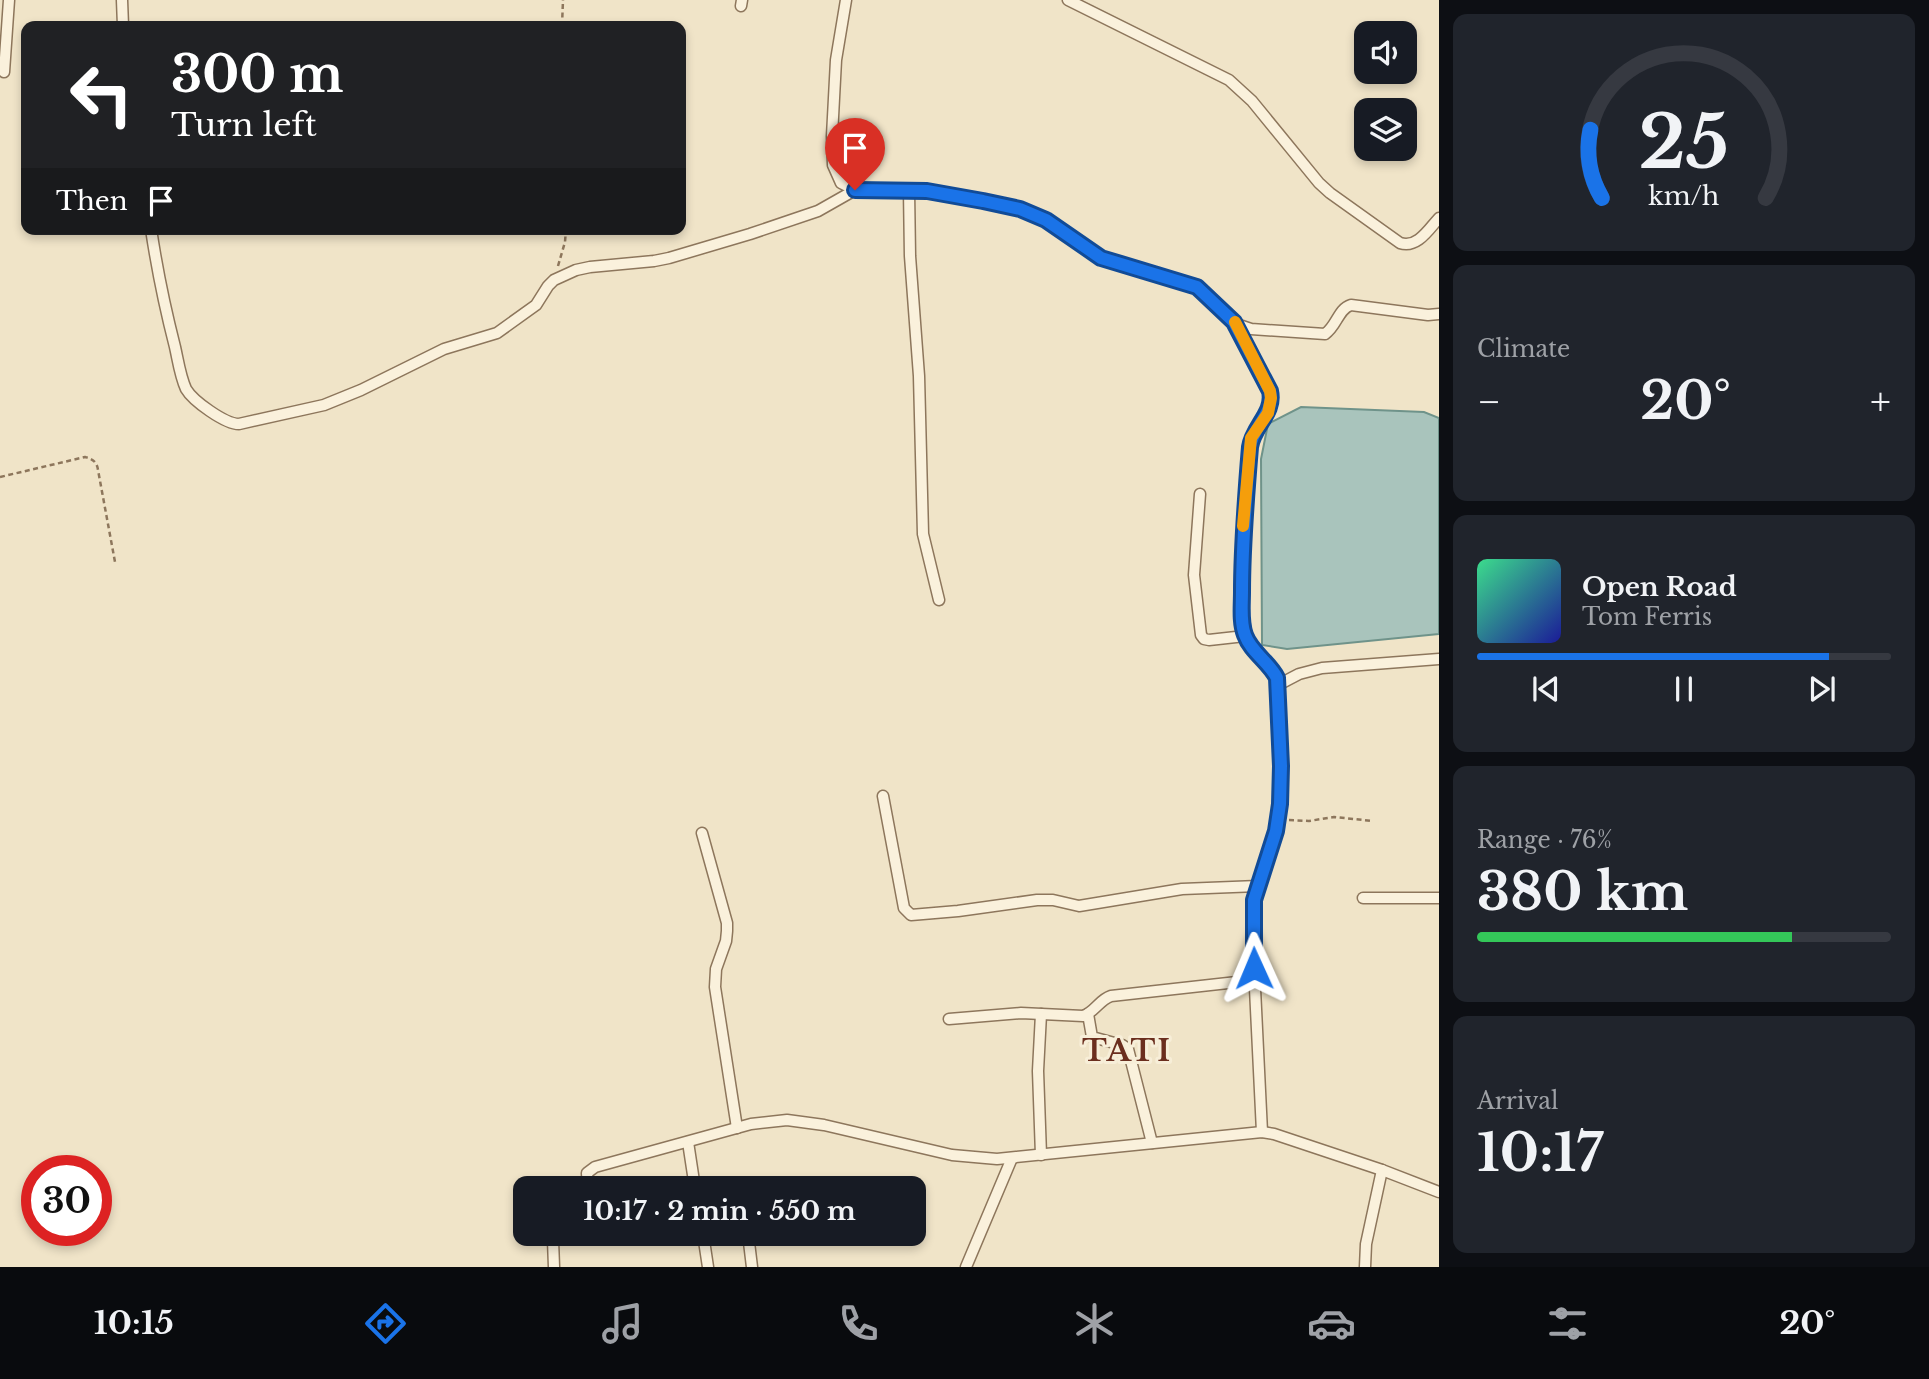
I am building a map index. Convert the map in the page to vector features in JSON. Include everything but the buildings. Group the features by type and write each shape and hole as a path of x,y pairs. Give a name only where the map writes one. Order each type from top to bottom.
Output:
{"street":[{"path":"4,72 9,0"},
{"path":"122,0 124,21"},
{"path":"846,0 836,60 832,136 833,165 841,183 855,190 909,190 946,194 991,202 1034,214 1101,258 1197,287 1234,322 1270,391 1268,413 1254,432 1250,447 1242,552 1242,618 1245,636 1273,671 1278,685 1281,766 1278,819 1254,909 1262,1132"},
{"path":"1068,0 1229,80 1252,101 1319,183 1400,243 1411,245 1418,241 1439,218"},
{"path":"152,235 161,292 185,386 195,399 234,424 324,405 361,390 443,349 497,333 536,305 554,280 583,268 661,260 818,211 855,190"},
{"path":"909,190 910,256 919,376 923,534 939,600"},
{"path":"1234,322 1251,329 1321,335 1328,333 1344,308 1351,305 1428,315 1439,314"},
{"path":"1200,494 1194,575 1202,635 1209,640 1245,636"},
{"path":"1278,685 1310,670 1439,659"},
{"path":"883,796 904,908 911,915 1045,899 1079,906 1194,888 1258,886"},
{"path":"702,833 727,923 726,941 716,969 715,987 737,1128"},
{"path":"1363,898 1439,898"},
{"path":"949,1019 1003,1014 1083,1016 1111,996 1255,980"},
{"path":"1041,1014 1038,1071 1041,1155"},
{"path":"1088,1014 1092,1037 1128,1049 1152,1143"},
{"path":"586,1176 590,1169 737,1128 771,1121 807,1121 952,1155 997,1159 1262,1132 1382,1170 1439,1192"},
{"path":"688,1142 693,1176"},
{"path":"970,1263 1012,1158"},
{"path":"1365,1267 1366,1244 1382,1170"},
{"path":"553,1246 554,1267"},
{"path":"705,1246 708,1267"},
{"path":"749,1246 752,1267"}],"path":[{"path":"562,21 563,0"},
{"path":"554,280 566,235"},
{"path":"0,477 85,457 91,458 99,470 115,562"},
{"path":"1278,819 1309,821 1334,817 1373,821"}],"water":[{"path":"1301,407 1424,412 1439,418 1439,634 1287,649 1262,645 1261,459 1268,424"}],"slow traffic":[{"path":"1235,322 1271,398 1268,413 1251,438 1243,526"}],"district":[{"name":"TATI","path":"1127,1051"}],"route":[{"path":"855,190 909,190 946,194 1002,204 1034,214 1101,258 1197,287 1234,322 1243,338 1271,398 1268,413 1251,438 1243,524 1242,618 1248,642 1277,678 1281,766 1276,831 1254,900 1254,968"}]}
